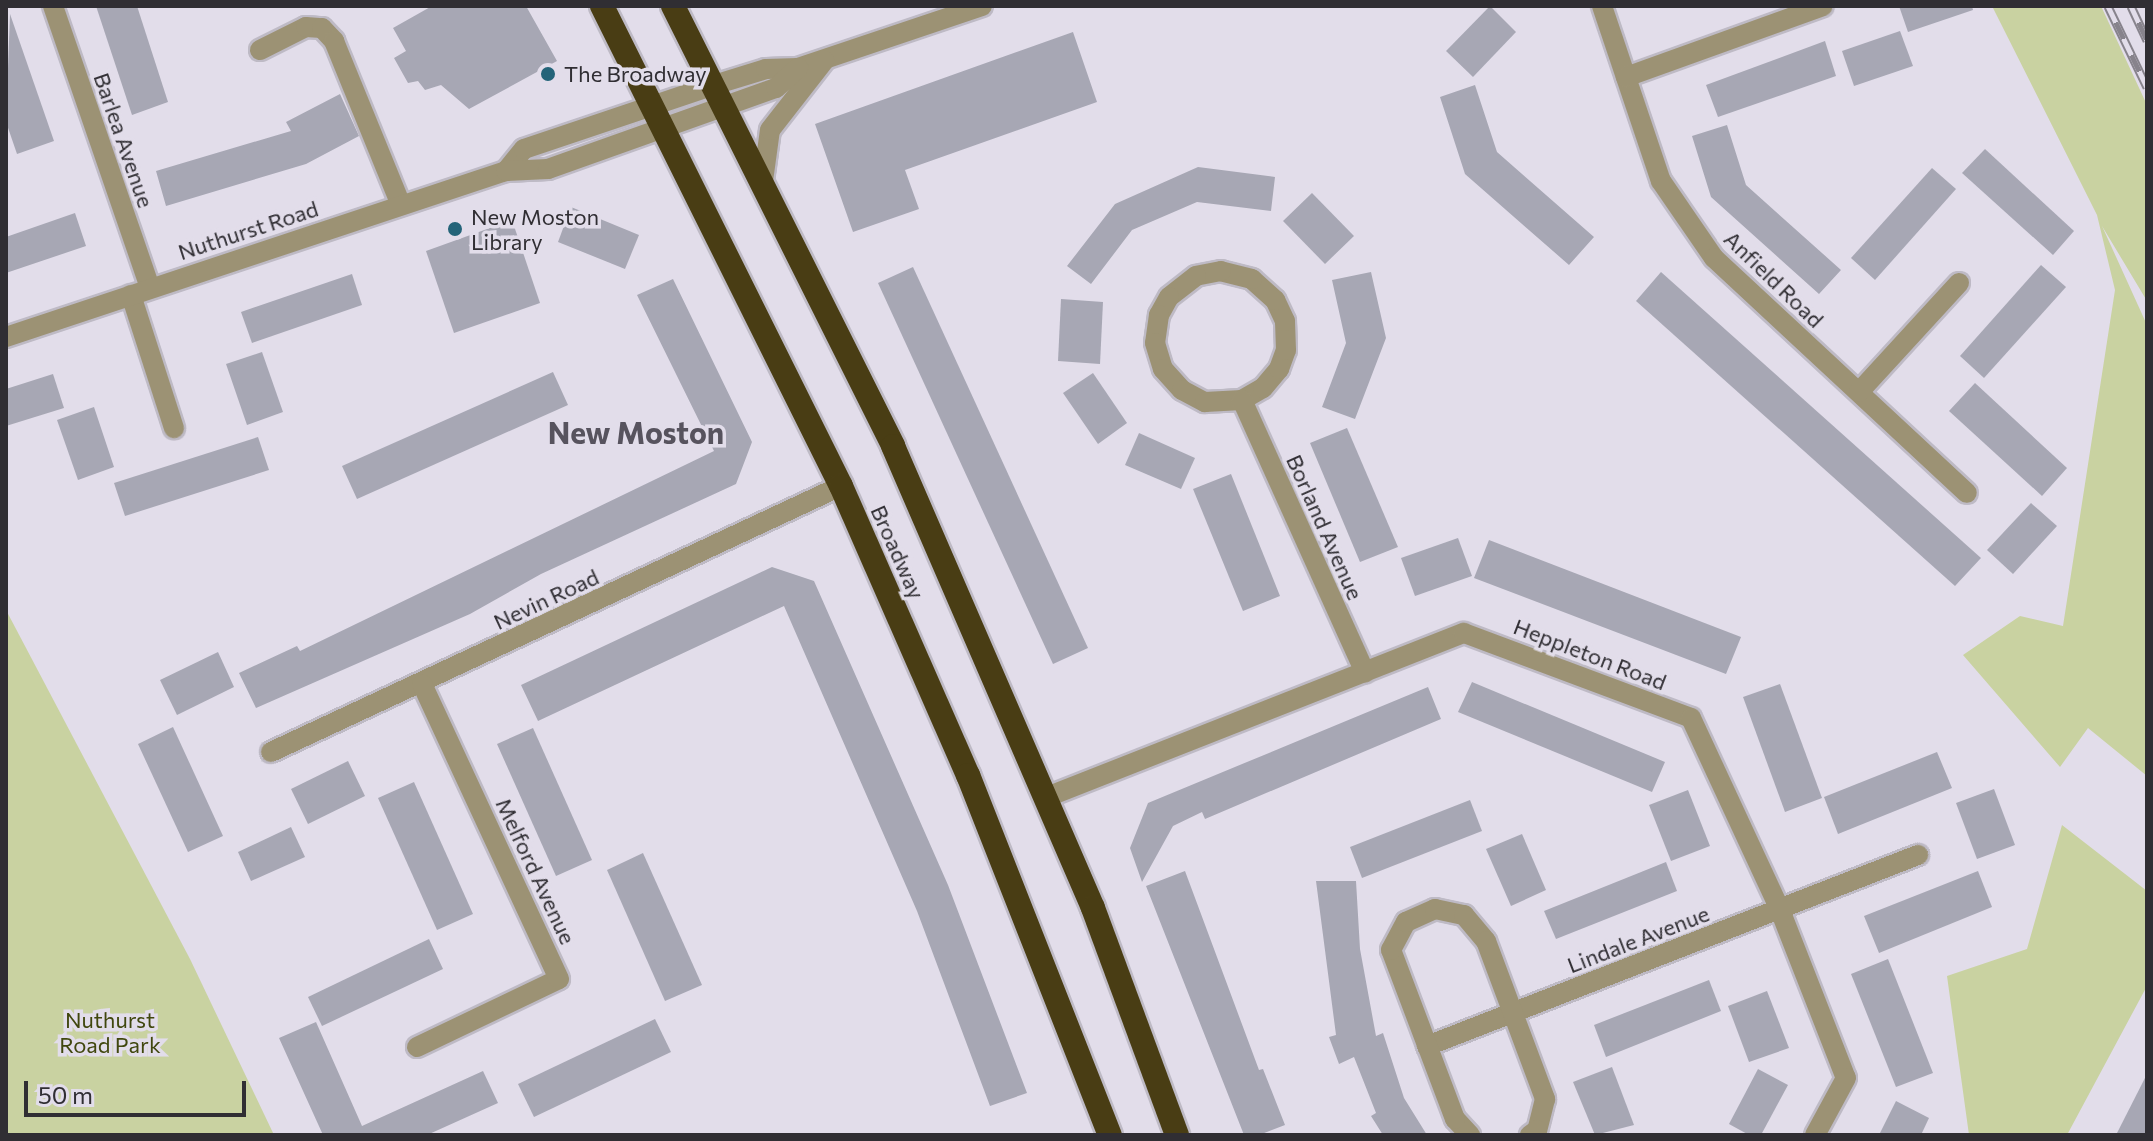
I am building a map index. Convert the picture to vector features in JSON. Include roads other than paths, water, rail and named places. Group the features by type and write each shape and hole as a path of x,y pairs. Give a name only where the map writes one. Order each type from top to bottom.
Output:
{"highway":[{"name":"Broadway","path":"602,6 841,486 968,775 1110,1135"},
{"name":"Broadway","path":"673,6 893,446 1047,797 1177,1135"}],"street":[{"name":"Barlea Avenue","path":"53,6 141,291 174,428"},
{"name":"Nuthurst Road","path":"6,337 506,171 535,173 664,128 766,69 798,68 982,6"},
{"name":"Anfield Road","path":"1602,6 1661,181 1714,258 1967,493"},
{"path":"1626,77 1823,6"},
{"path":"260,50 306,27 322,28 334,41 401,205"},
{"path":"763,181 770,130 792,96 830,56"},
{"name":"Nuthurst Road","path":"506,171 524,149 653,106 719,96"},
{"path":"1221,271 1252,279 1275,300 1285,321 1286,350 1279,369 1263,388 1242,400 1205,402 1182,390 1163,369 1155,343 1159,315 1169,297 1196,276 1221,271"},
{"path":"1859,392 1959,283"},
{"name":"Borland Avenue","path":"1242,400 1365,673"},
{"name":"Nevin Road","path":"271,752 841,486"},
{"name":"Heppleton Road","path":"1047,797 1464,633 1691,718 1780,910 1846,1078 1815,1135"},
{"name":"Melford Avenue","path":"417,1047 559,979 422,684"},
{"name":"Lindale Avenue","path":"1427,1046 1918,855"},
{"path":"1470,1135 1455,1119 1391,950 1406,922 1435,909 1464,915 1486,941 1545,1099 1537,1130 1530,1135"}],"railway":[{"path":"2108,6 2147,87"},
{"path":"2131,6 2147,41"}],"place":[{"name":"The Broadway","path":"548,74"},
{"name":"New Moston Library","path":"455,229"}],"district":[{"name":"New Moston","path":"636,432"}],"park label":[{"name":"Nuthurst Road Park","path":"110,1032"}]}
